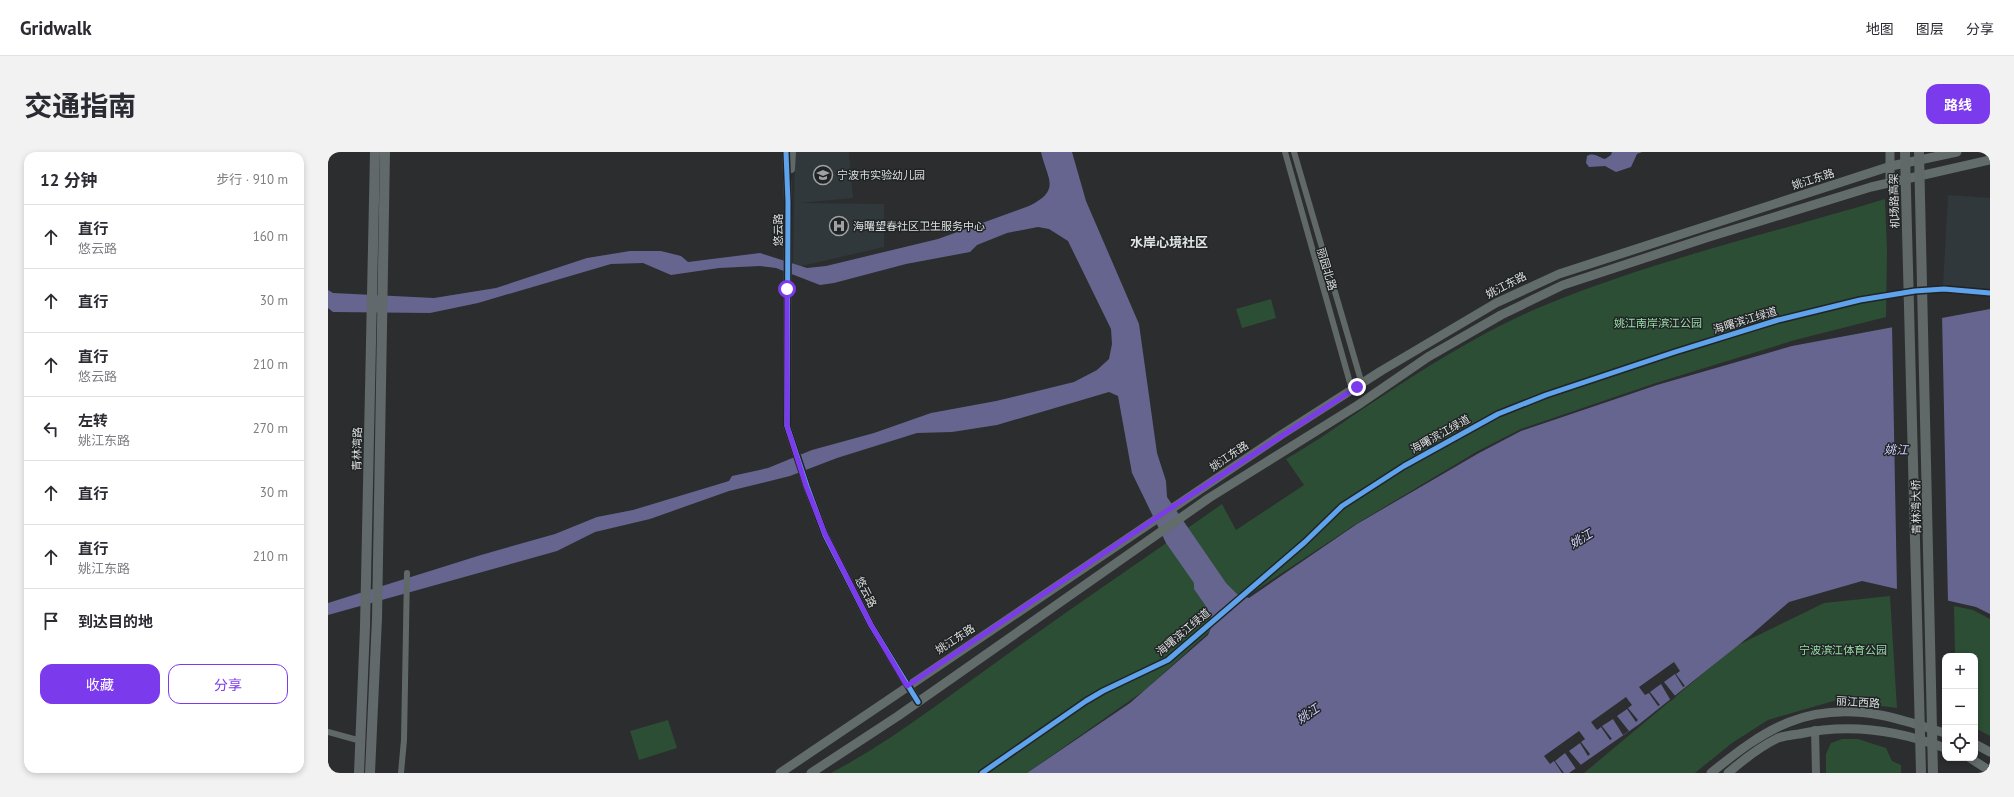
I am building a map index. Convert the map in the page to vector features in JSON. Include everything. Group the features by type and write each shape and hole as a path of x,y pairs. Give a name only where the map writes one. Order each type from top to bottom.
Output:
{"highway":[{"name":"机场路高架","path":"1905,152 1908,249"},
{"name":"青林湾大桥","path":"1919,152 1933,773"},
{"name":"青林湾大桥","path":"1908,249 1921,773"}],"main road":[{"name":"青林湾路","path":"361,741 366,587 374,152"},
{"name":"青林湾路","path":"370,773 377,618 385,152"},
{"path":"1890,152 1890,182"},
{"name":"姚江东路","path":"780,773 1171,508 1352,390 1496,303 1559,274 1891,166 1935,154 1957,152"},
{"path":"1935,154 1935,172"},
{"path":"811,773 918,702 1209,498 1358,405 1428,357 1501,315 1563,285 1709,237 1890,182 1990,160"},
{"name":"丽江西路","path":"1711,773 1768,732 1796,718 1819,713 1845,711 1881,715 1942,732"},
{"path":"1728,773 1750,754 1779,738 1815,730 1852,727 1884,731 1942,747"},
{"path":"359,773 361,741"},
{"path":"1978,746 1990,752"},
{"path":"1975,761 1990,771"}],"street":[{"name":"悠云路","path":"786,152 788,202 787,426 806,486 825,534 871,625 918,702"},
{"name":"悠云路","path":"788,202 792,152"},
{"name":"丽园北路","path":"1285,152 1352,390"},
{"name":"丽园北路","path":"1294,152 1362,384"},
{"path":"401,773 404,740 407,573"},
{"path":"1815,730 1816,773"},
{"path":"328,732 361,741"}],"shaded area":[{"name":"海曙望春社区卫生服务中心","path":"795,152 849,152 853,198 800,203 884,204 884,247 793,268"},
{"path":"1948,195 1990,198 1990,289 1943,285"}],"green space":[{"name":"姚江南岸滨江公园","path":"1885,199 1887,251 1886,317 1795,340 1656,383 1521,429 1478,451 1356,524 1252,593 1145,690 1027,773 831,773 879,745 925,714 1222,504 1236,530 1304,485 1286,459 1416,374 1496,328 1538,308 1623,276 1710,249"},
{"path":"1271,299 1276,318 1242,328 1236,309"},
{"name":"宁波滨江体育公园","path":"1890,596 1897,708 1837,700 1768,720 1732,743 1695,773 1584,773 1736,646 1824,603"},
{"path":"1954,606 1973,610 1990,619 1990,736 1978,730 1978,653 1955,653"},
{"path":"668,720 677,748 639,760 630,731"},
{"path":"1842,739 1858,739 1886,748 1892,761 1901,765 1901,773 1826,773 1826,754 1831,743"}],"water":[{"name":"姚江","path":"1041,152 1072,152 1086,201 1139,324 1157,453 1166,481 1167,497 1226,583 1237,594 1249,598 1357,524 1479,453 1521,431 1657,385 1792,346 1990,309 1990,614 1976,607 1862,581 1789,602 1751,635 1638,725 1569,773 1027,773 1130,703 1208,635 1211,629 1211,617 1194,589 1194,583 1166,543 1132,473 1118,396 1109,392 997,425 952,432 917,433 837,458 790,476 729,491 650,519 595,532 557,551 328,615 328,603 481,555 555,534 597,517 633,510 729,481 732,476 768,468 812,450 874,433 931,413 996,401 1074,382 1097,370 1109,359 1112,344 1111,329 1068,241 1049,229 1038,227 1007,233 977,245 970,252 906,264 834,283 820,285 776,268 760,266 719,268 671,275 643,263 611,264 478,303 430,313 333,312 328,308 328,290 333,293 434,298 496,288 587,258 630,251 661,251 681,256 688,262 760,253 807,268 826,266 938,239 1029,206 1046,195 1049,189 1049,177"},
{"path":"1612,152 1642,152 1637,154 1631,167 1616,172 1605,166 1589,167 1586,163 1587,156 1589,155 1594,155 1605,159 1611,155"}],"pier":[{"path":"1942,314 1948,603 1897,591 1892,324"},
{"path":"1674,662 1680,671 1676,674 1685,686 1683,687 1675,674 1664,682 1676,697 1671,701 1661,684 1650,692 1660,705 1658,706 1649,693 1645,695 1639,687"},
{"path":"1626,697 1632,705 1628,708 1638,720 1636,722 1627,709 1617,716 1629,731 1623,735 1613,719 1602,726 1612,739 1610,740 1601,727 1597,730 1591,722"},
{"path":"1579,731 1585,739 1581,742 1590,754 1588,756 1580,743 1569,751 1581,765 1576,769 1565,753 1555,761 1564,773 1562,773 1554,761 1550,764 1544,756"}],"cycle path":[{"path":"786,152 788,202 787,426 825,535 871,625 918,702"},
{"name":"海曙滨江绿道","path":"982,773 1086,701 1103,691 1168,660 1305,542 1342,506 1404,466 1498,414 1546,395 1675,352 1778,320 1860,300 1915,291 1944,289 1990,293"}],"place":[{"name":"宁波市实验幼儿园","path":"823,175"},
{"name":"海曙望春社区卫生服务中心","path":"839,226"}],"district":[{"name":"水岸心境社区","path":"1169,242"}],"route":[{"path":"787,289 787,426 806,486 825,534 871,625 907,686 1049,592 1171,508 1281,435 1357,387"}]}
